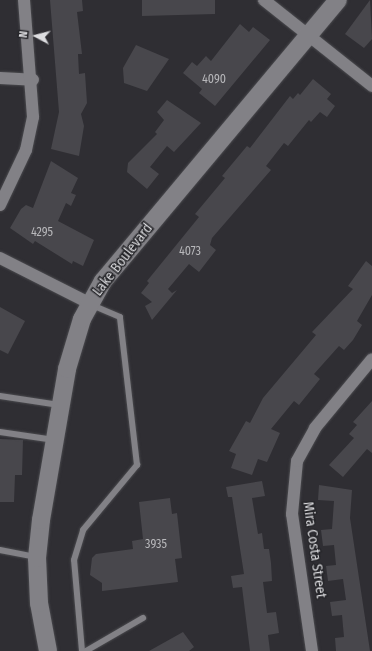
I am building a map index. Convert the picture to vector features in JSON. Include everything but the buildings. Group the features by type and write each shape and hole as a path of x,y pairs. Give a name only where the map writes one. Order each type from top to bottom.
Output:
{"main road":[{"name":"Lake Boulevard","path":"48,651 39,603 37,558 54,440 67,369 89,303 103,281 338,0"}],"street":[{"path":"0,205 26,150 34,117 33,80 24,0"},
{"path":"264,0 308,37 372,86"},
{"path":"0,78 33,80"},
{"path":"0,258 89,303"},
{"name":"Mira Costa Street","path":"312,651 292,514 297,461 315,428 372,359"}],"lane":[{"path":"82,651 74,560 83,530 137,465 120,317 89,303"},
{"path":"0,396 60,405"},
{"path":"0,432 54,440"},
{"path":"0,550 37,558"},
{"path":"86,651 143,618"}]}
